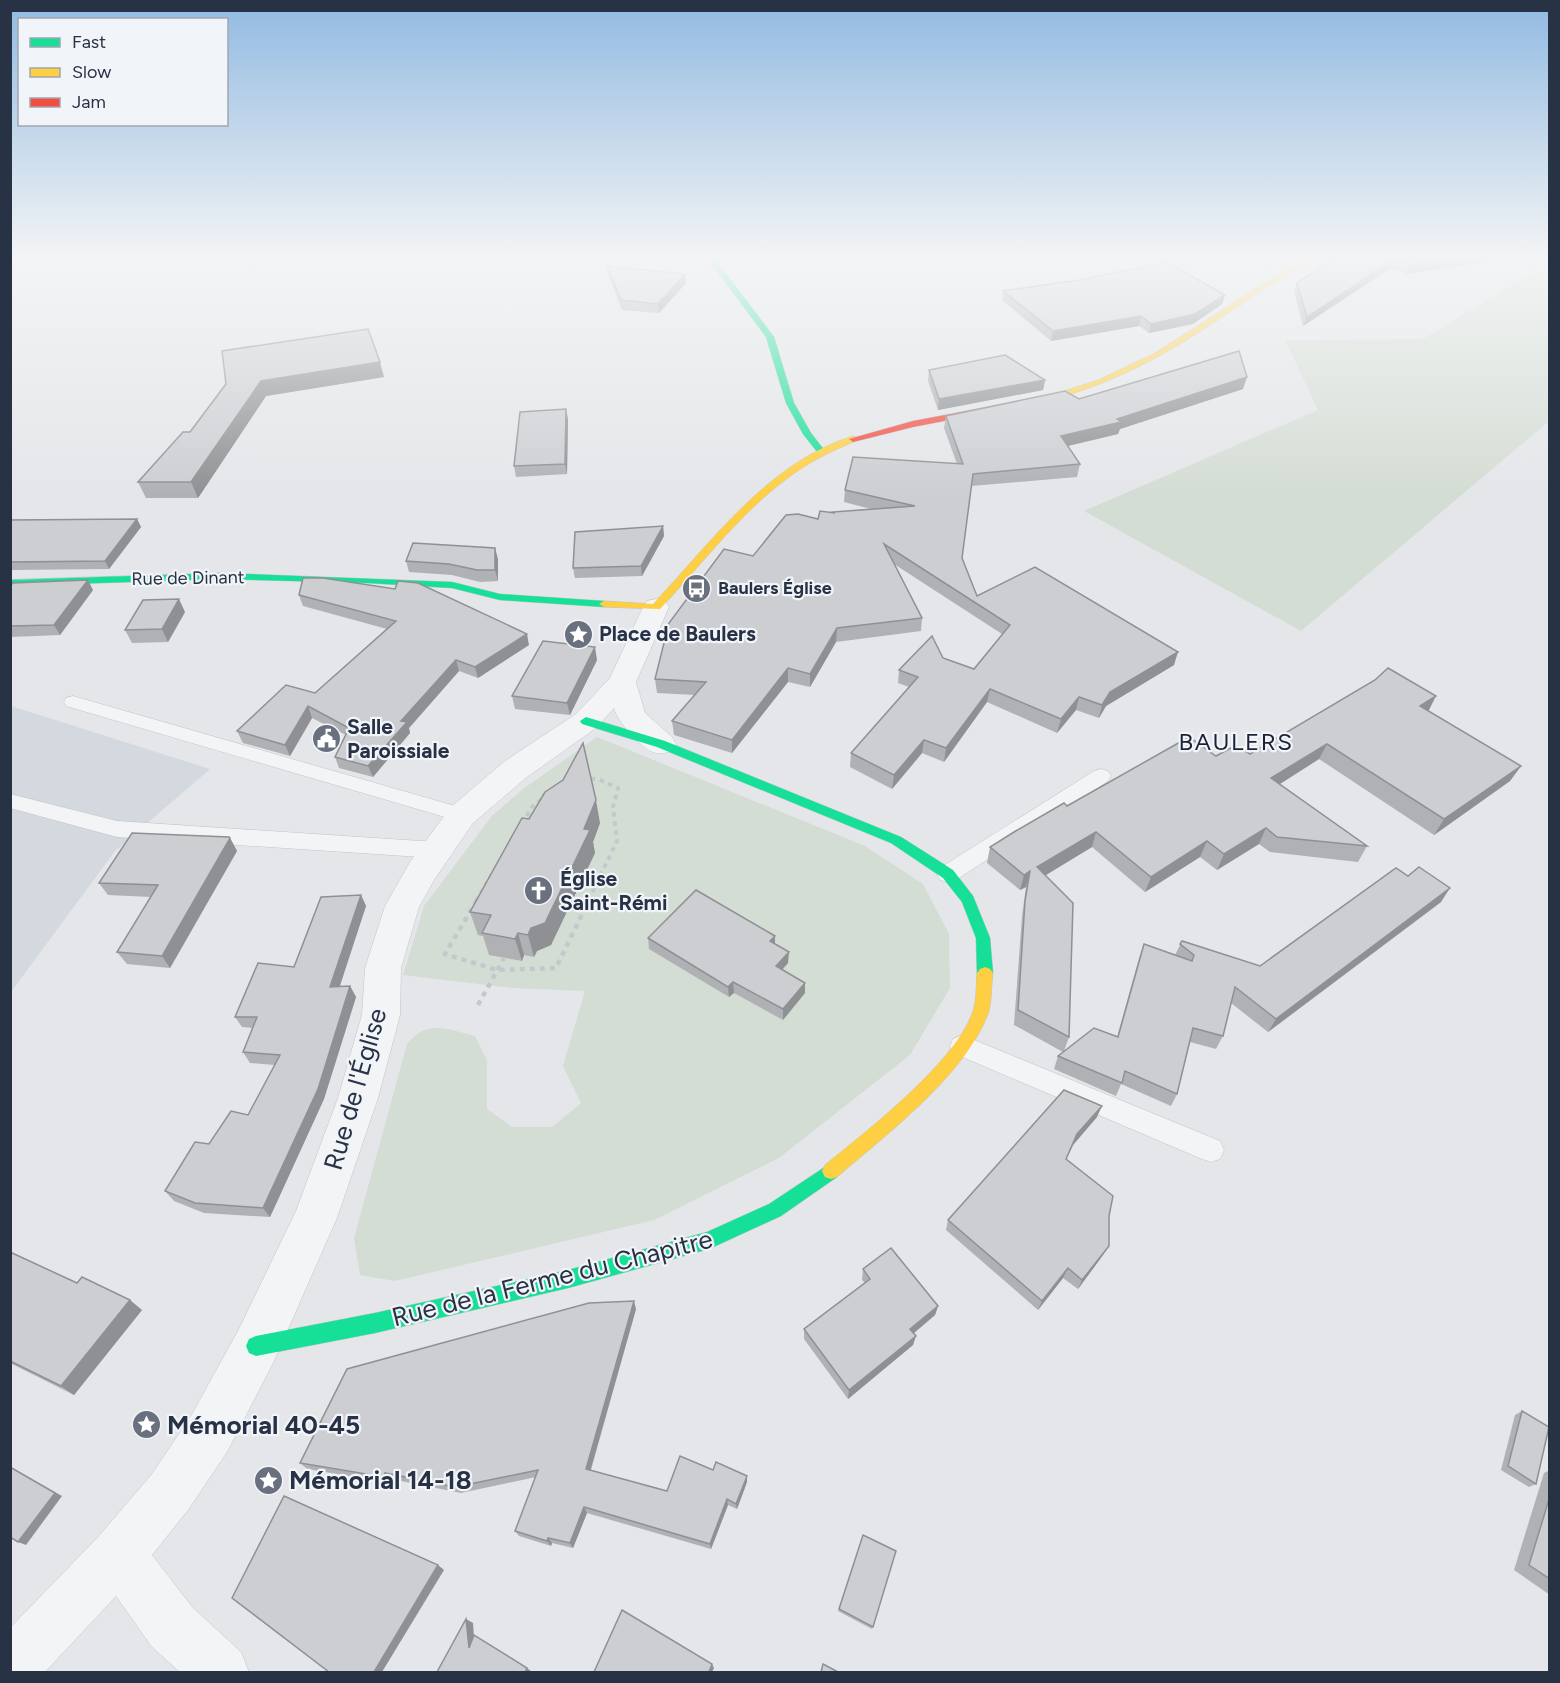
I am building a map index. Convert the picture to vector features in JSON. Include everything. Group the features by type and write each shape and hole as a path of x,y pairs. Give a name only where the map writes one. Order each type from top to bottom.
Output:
{"street":[{"path":"770,338 790,403 807,434 821,452"},
{"path":"626,673 656,607 686,578 755,499 787,472 821,452 903,425 1081,390 1118,376 1165,353 1188,338"},
{"name":"Rue de Dinant","path":"10,583 221,576 366,580 452,585 500,597 656,607"},
{"name":"Rue de l'Église","path":"10,1669 118,1555 170,1492 202,1443 256,1346 315,1218 358,1098 381,1015 382,968 402,906 436,850 462,815 516,769 586,721 626,673"},
{"name":"Rue de la Ferme du Chapitre","path":"626,673 631,717 661,744"},
{"name":"Rue de la Ferme du Chapitre","path":"256,1346 375,1323 557,1282 709,1240 775,1210 832,1170 939,1074 962,1046 980,1015 985,973 983,938 968,900 948,874 896,840 661,744 586,721"},
{"path":"118,1555 172,1627 221,1672"}],"lane":[{"path":"73,702 462,815"},
{"path":"948,874 1101,776"},
{"path":"10,801 117,829 436,850"},
{"path":"962,1046 1211,1150"}],"path":[{"path":"571,775 600,780 618,788 613,807 617,841 556,968 497,970 445,954 532,807 571,775"},
{"path":"478,1005 504,958"}],"shaded area":[{"path":"1549,338 1549,421 1301,631 1084,511 1318,410 1285,340"},
{"path":"11,706 210,769 115,851 11,992"},
{"path":"597,737 865,846 923,884 949,934 950,988 910,1055 779,1158 654,1220 395,1281 360,1275 354,1238 407,1044 415,1036 422,1031 438,1028 475,1036 487,1060 487,1109 512,1127 552,1127 581,1103 563,1066 585,991 513,988 403,975 424,906 492,816 523,789"}],"building":[{"path":"311,338 371,338 380,362 261,381 191,482 138,482 183,432 190,432 226,384 222,351"},
{"path":"1239,351 1247,377 1117,419 1121,422 1061,436 1080,464 973,474 962,558 977,596 1035,567 1178,652 1110,692 1102,705 1079,697 1061,719 990,689 946,748 924,740 894,775 851,753 918,677 899,670 932,636 943,658 974,669 1010,625 884,544 922,618 837,628 810,674 788,668 732,740 672,721 706,682 655,679 669,623 724,549 753,556 786,515 798,514 818,519 820,511 835,513 833,512 915,506 845,490 853,457 963,464 946,416 1065,391 1079,399"},
{"path":"1005,355 1045,380 939,399 929,370"},
{"path":"566,409 565,464 514,466 520,412"},
{"path":"137,519 105,561 10,562 10,520"},
{"path":"663,526 641,566 573,568 575,532"},
{"path":"413,543 495,548 495,570 477,570 449,564 406,561"},
{"path":"303,578 323,578 395,589 398,581 418,583 527,634 475,667 456,660 401,721 407,722 368,766 335,757 349,728 308,706 285,745 237,731 286,685 315,693 396,621 299,595"},
{"path":"88,580 54,625 10,626 10,586 13,583"},
{"path":"179,599 162,629 125,630 143,600"},
{"path":"543,641 595,647 567,703 512,696"},
{"path":"1388,668 1436,696 1420,706 1521,766 1444,819 1327,744 1271,778 1367,846 1277,837 1266,828 1224,854 1207,841 1151,877 1096,832 1037,867 1073,903 1069,1037 1018,1010 1025,901 1030,871 1024,875 990,847 1064,803 1067,806 1189,737 1216,756 1236,745 1250,754 1375,680"},
{"name":"Église Saint-Rémi","path":"583,743 596,800 584,829 590,830 545,923 531,928 528,935 518,933 515,939 482,933 491,915 470,912 522,818 529,819 545,792 563,780"},
{"path":"132,833 230,838 162,956 117,952 158,885 99,883"},
{"path":"1419,867 1450,888 1276,1019 1235,987 1223,1036 1193,1028 1177,1094 1125,1071 1122,1083 1058,1056 1094,1028 1118,1037 1144,944 1192,961 1194,955 1180,944 1182,941 1260,966 1396,868 1408,876"},
{"path":"696,890 775,936 770,941 789,952 776,966 805,983 783,1009 733,982 728,987 648,938"},
{"path":"361,895 330,987 350,986 318,1089 263,1208 195,1203 165,1191 195,1142 209,1144 231,1111 248,1115 280,1055 243,1052 257,1017 235,1017 258,963 294,967 321,897"},
{"path":"1064,1090 1102,1106 1077,1134 1066,1159 1113,1196 1109,1216 1109,1246 1082,1280 1068,1268 1042,1301 948,1220"},
{"path":"891,1248 938,1306 910,1329 916,1336 849,1390 804,1329 870,1279 863,1269"},
{"path":"10,1252 77,1283 82,1277 130,1300 61,1386 10,1361"},
{"path":"634,1301 586,1469 667,1491 680,1456 713,1470 716,1462 747,1476 736,1504 727,1499 710,1544 584,1507 570,1543 548,1538 547,1541 515,1531 538,1470 455,1487 385,1473 384,1477 300,1463 347,1369 589,1303"},
{"path":"1522,1411 1549,1427 1536,1484 1508,1466"},
{"path":"10,1467 55,1493 18,1542 10,1537"},
{"path":"284,1496 438,1565 374,1672 329,1672 232,1598"},
{"path":"1550,1496 1550,1579 1529,1565"},
{"path":"863,1535 896,1551 873,1627 839,1609"},
{"path":"622,1610 712,1664 709,1672 594,1672"},
{"path":"466,1619 469,1648 474,1635 527,1668 525,1672 437,1672"},
{"path":"823,1664 838,1672 821,1672"}],"traffic: fast":[{"path":"770,338 790,403 807,434 821,451"},
{"path":"10,583 221,576 367,580 452,585 500,597 604,604"},
{"path":"586,721 661,744 896,840 948,874 968,900 983,938 985,973"},
{"path":"256,1346 375,1323 568,1279 709,1240 775,1210 831,1171"}],"traffic: slow":[{"path":"1040,400 1081,389 1120,374 1187,338"},
{"path":"604,604 656,607 722,534 769,488 795,468 853,439"},
{"path":"831,1171 915,1097 956,1053 971,1033 980,1014 985,973"}],"traffic: jam":[{"path":"853,439 913,424 1040,400"}],"place":[{"name":"Baulers Église","path":"697,588"},
{"name":"Place de Baulers","path":"578,634"},
{"name":"Salle Paroissiale","path":"326,739"},
{"name":"Église Saint-Rémi","path":"539,891"},
{"name":"Mémorial 40-45","path":"146,1425"},
{"name":"Mémorial 14-18","path":"268,1480"}],"district":[{"name":"BAULERS","path":"1236,742"}]}
